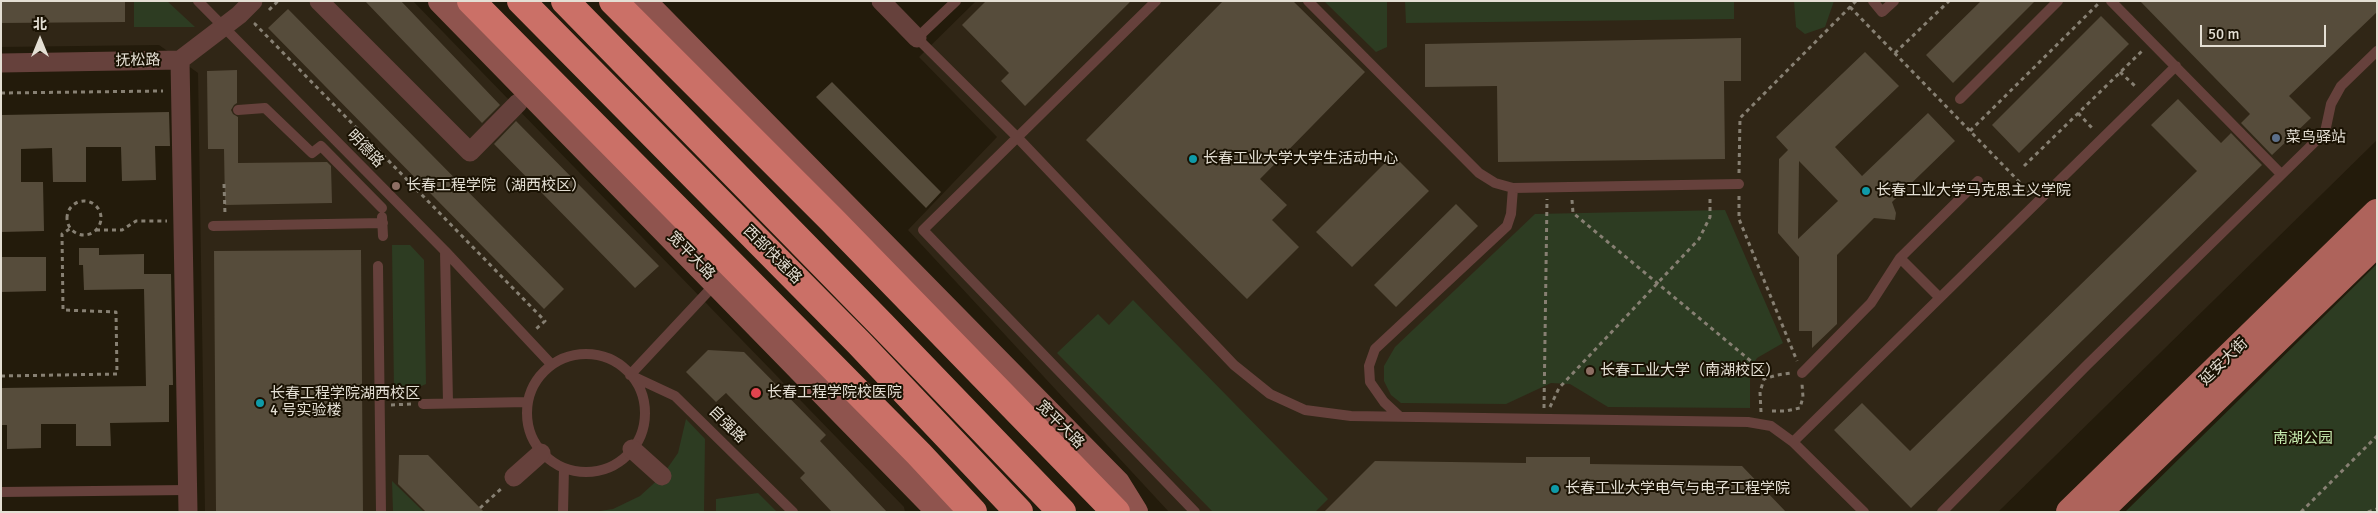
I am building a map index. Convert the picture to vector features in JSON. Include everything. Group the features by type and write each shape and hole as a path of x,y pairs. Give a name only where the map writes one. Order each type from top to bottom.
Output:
{"highway":[{"path":"471,1 973,512"},
{"name":"西部快速路","path":"521,1 859,344 1019,512"},
{"name":"西部快速路","path":"565,1 1062,512"},
{"path":"613,1 832,220 1116,512"}],"main road":[{"name":"宽平大路","path":"441,1 940,512"},
{"name":"宽平大路","path":"643,1 1117,483 1135,512"},
{"name":"延安大街","path":"2070,512 2377,213"},
{"name":"延安大街","path":"2098,512 2377,242"}],"street":[{"path":"319,1 470,152 518,103"},
{"path":"882,1 917,38"},
{"name":"抚松路","path":"1,63 180,60 223,26 260,7"},
{"path":"180,60 188,512"},
{"path":"632,449 662,476"},
{"path":"514,478 541,452"}],"lane":[{"name":"明德路","path":"198,1 446,251 551,364"},
{"path":"956,1 917,38 1017,137 1234,365 1270,394 1305,410 1350,416 1748,422 1762,424 1771,426 1792,442 1864,512"},
{"path":"1156,1 924,230 1195,512"},
{"path":"1308,1 1479,173 1495,183 1513,188 1739,184"},
{"path":"1872,1 1882,12 1894,1"},
{"path":"1960,99 2058,1"},
{"path":"2110,1 2281,174"},
{"path":"1942,512 2018,433 2325,132 2331,104 2341,86 2377,51"},
{"path":"1792,442 2176,66"},
{"path":"238,110 265,108 312,153 321,146 382,208"},
{"path":"1802,373 1871,304 1900,258 1978,181"},
{"path":"381,187 383,236"},
{"path":"1399,416 1384,402 1370,382 1368,366 1375,349 1507,226 1511,214 1513,188"},
{"path":"213,226 383,223"},
{"path":"446,251 448,403"},
{"path":"1900,258 1939,297"},
{"path":"378,266 381,512"},
{"path":"630,375 717,283"},
{"path":"582,354 602,356 621,365 630,375 635,380 644,399 645,419 640,439 628,456 610,468 592,473 574,472 556,465 541,452 531,438 526,420 527,402 534,384 551,364 582,354"},
{"name":"自强路","path":"630,375 675,396 793,512"},
{"path":"423,404 527,402"},
{"path":"563,512 564,468"},
{"path":"1,492 188,490"}],"path":[{"path":"260,7 278,1"},
{"path":"1761,411 1786,412 1800,408 1803,398 1802,373 1739,219 1740,118 1856,1"},
{"path":"1895,54 1949,1"},
{"path":"1970,131 2100,1"},
{"path":"1850,7 2038,201"},
{"path":"260,19 255,24 545,320 528,338"},
{"path":"2024,166 2151,42"},
{"path":"2120,72 2145,96"},
{"path":"1,93 181,91"},
{"path":"2078,113 2102,138"},
{"path":"224,184 225,205"},
{"path":"1544,419 1559,388 1699,239 1710,217 1710,185"},
{"path":"1544,419 1547,187"},
{"path":"1572,187 1572,213 1770,377"},
{"path":"95,230 99,226 101,214 94,204 88,201 75,204 70,209 68,222 71,228 83,234 95,230 122,230 136,221 183,222"},
{"path":"1,376 117,374 116,312 63,310 62,234 71,228"},
{"path":"1762,424 1760,392 1764,379 1802,373"},
{"path":"380,405 423,404"},
{"path":"2301,512 2377,436"},
{"path":"480,508 514,478"},
{"path":"2368,512 2377,509"}],"shaded area":[{"name":"长春工程学院（湖西校区）","path":"1,1 413,1 904,507 905,512 205,512 198,73 159,45 1,47"},
{"name":"长春工业大学（南湖校区）","path":"976,1 2377,1 2377,140 1998,512 1169,512 908,230 997,137 919,57"}],"green space":[{"path":"134,1 167,1 195,27 134,27"},
{"path":"1324,1 1387,1 1387,47 1376,52"},
{"path":"1405,1 1734,1 1734,19 1406,23"},
{"path":"1794,1 1834,1 1825,27 1805,34 1796,27"},
{"path":"1725,210 1783,343 1757,358 1750,369 1750,408 1608,407 1570,384 1551,383 1506,404 1401,403 1391,395 1384,381 1384,366 1395,347 1535,214"},
{"path":"392,245 410,245 424,260 426,384 410,391 394,391"},
{"name":"南湖公园","path":"2377,264 2377,512 2125,512"},
{"path":"1133,300 1328,499 1315,512 1213,512 1057,353 1098,314 1109,325"},
{"path":"686,419 705,439 704,512 593,512 613,509 640,496 662,476 678,453"},
{"path":"392,481 424,512 393,512"},
{"path":"758,493 777,512 716,512 716,499"}],"building":[{"path":"1,1 125,1 125,22 1,23"},
{"path":"365,1 401,1 500,105 482,123"},
{"path":"986,1 1131,1 1025,106 1001,81 1009,73 962,25"},
{"name":"长春工业大学大学生活动中心","path":"1223,1 1293,1 1365,72 1260,179 1287,205 1272,220 1299,247 1247,299 1086,140"},
{"path":"1981,1 2035,1 1953,83 1926,55"},
{"path":"2140,1 2377,1 2377,12 2289,96 2311,118 2272,155 2241,123 2250,114"},
{"path":"288,9 564,289 544,309 268,28"},
{"path":"2101,16 2129,44 2019,153 1992,125"},
{"path":"1741,38 1741,81 1724,81 1725,159 1498,162 1497,86 1425,87 1425,44"},
{"name":"长春工业大学马克思主义学院","path":"1865,52 1899,86 1835,147 1862,176 1928,113 1955,141 1892,202 1896,213 1895,220 1874,218 1837,255 1837,324 1812,348 1812,331 1799,331 1799,257 1778,233 1779,159 1788,150 1776,137","holes":["1799,161 1838,201 1798,239"]},
{"path":"237,70 237,103 231,110 238,117 238,163 327,162 331,166 332,203 225,205 224,149 208,149 207,71"},
{"path":"832,82 941,192 926,208 816,97"},
{"path":"2178,99 2221,143 2231,133 2262,165 1911,508 1834,430 1862,403 1910,451 2197,171 2151,125"},
{"path":"169,112 170,146 155,146 156,180 122,181 121,147 86,147 86,182 53,182 52,148 21,149 21,182 43,182 44,231 1,232 1,115"},
{"path":"516,121 659,266 635,288 494,144"},
{"path":"1393,155 1429,191 1352,267 1316,232"},
{"path":"1456,204 1478,226 1396,307 1374,285"},
{"path":"79,248 99,248 99,255 144,254 144,274 171,274 173,385 169,385 169,422 110,423 111,446 76,446 76,424 41,424 41,448 7,449 7,425 1,425 1,388 146,386 144,289 84,290 83,265 79,265"},
{"name":"长春工程学院湖西校区 4 号实验楼","path":"361,250 363,512 216,512 214,251"},
{"path":"1,257 46,257 46,291 1,292"},
{"path":"708,350 744,352 826,435 820,441 887,512 832,512 800,478 805,473 726,393 716,402 686,372"},
{"path":"399,455 428,455 484,512 426,512 398,484"},
{"name":"长春工业大学电气与电子工程学院","path":"1526,457 1590,457 1590,464 1742,466 1786,512 1324,512 1375,461 1526,463"}],"place":[{"name":"菜鸟驿站","path":"2276,138"},
{"name":"长春工业大学大学生活动中心","path":"1193,159"},
{"name":"长春工程学院（湖西校区）","path":"396,186"},
{"name":"长春工业大学马克思主义学院","path":"1866,191"},
{"name":"长春工业大学（南湖校区）","path":"1590,371"},
{"name":"长春工程学院校医院","path":"756,393"},
{"name":"长春工程学院湖西校区 4 号实验楼","path":"260,403"},
{"name":"长春工业大学电气与电子工程学院","path":"1555,489"}]}
